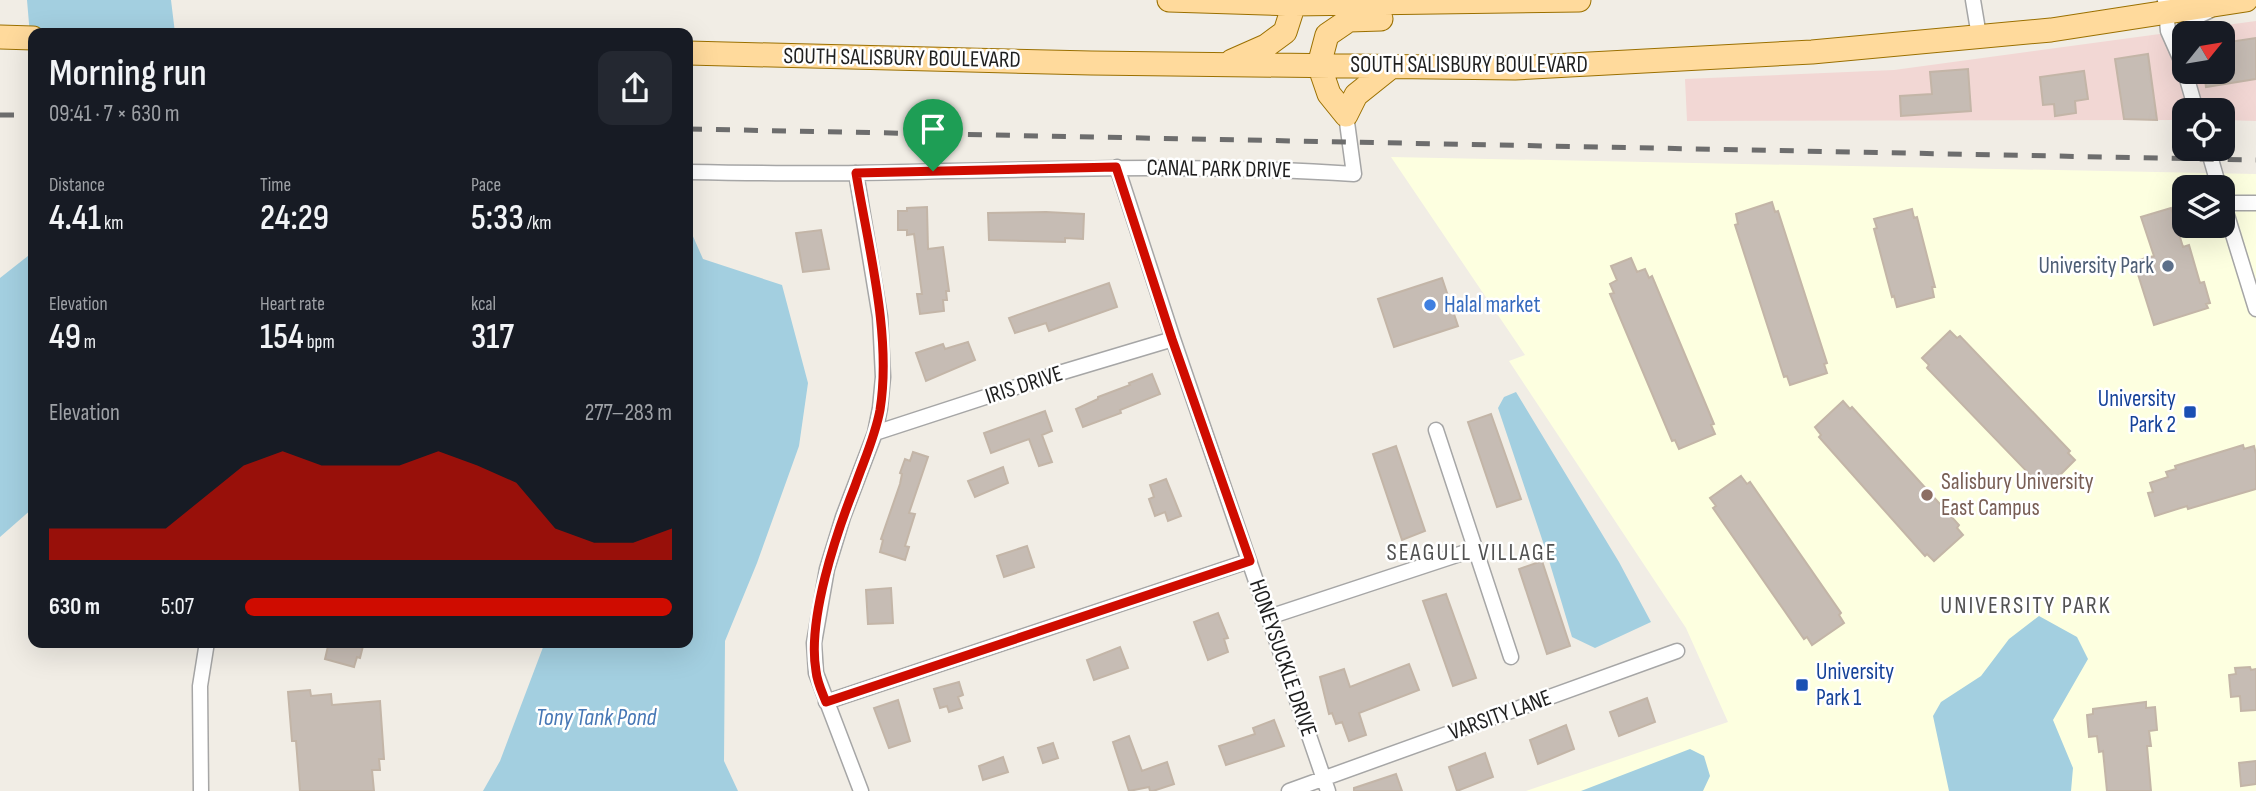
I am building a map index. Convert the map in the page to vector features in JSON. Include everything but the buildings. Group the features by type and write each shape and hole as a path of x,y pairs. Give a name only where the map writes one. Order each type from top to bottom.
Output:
{"main road":[{"path":"1169,0 1441,3 1580,0"},
{"name":"SOUTH SALISBURY BOULEVARD","path":"693,53 1223,65 1516,68 1812,52 2051,30 2166,6 2236,1"},
{"path":"1223,65 1266,46 1285,32 1293,2"},
{"path":"1391,67 1356,95 1346,115 1329,94 1319,65 1327,35 1349,20 1424,18 1441,3"},
{"path":"0,37 28,38"}],"street":[{"path":"1973,0 1979,36"},
{"path":"2192,21 2236,1"},
{"path":"2166,6 2168,31 2172,40"},
{"name":"CANAL PARK DRIVE","path":"693,172 856,173 1116,167 1264,169 1354,174 1346,115"},
{"name":"HONEYSUCKLE DRIVE","path":"1116,167 1172,339 1326,785"},
{"path":"856,173 880,317 883,377 875,433 843,517 827,569 814,643 816,673 861,791"},
{"path":"2235,202 2256,203"},
{"path":"2234,238 2256,309"},
{"name":"IRIS DRIVE","path":"875,433 1172,339"},
{"path":"1436,430 1511,657"},
{"path":"1269,617 1475,549"},
{"path":"826,702 1250,561"},
{"path":"201,791 200,686 206,648"},
{"name":"VARSITY LANE","path":"1289,791 1326,785 1677,651"}],"shaded area":[{"path":"2256,21 2256,121 2235,120 2235,98 2172,98 2172,120 1687,121 1685,79 1894,70 2172,32 2172,84 2235,84 2235,24"},
{"name":"Salisbury University East Campus","path":"1391,157 2256,174 2256,791 1526,791 1728,722 1686,628 1509,361 1525,355"}],"water":[{"path":"27,0 171,0 174,28 29,28"},
{"name":"Tony Tank Pond","path":"693,236 703,259 782,285 808,383 799,446 757,563 725,641 724,761 738,791 483,791 500,761 543,648 693,648"},
{"path":"28,256 28,512 0,537 0,278"},
{"path":"1516,392 1619,562 1651,622 1595,648 1572,637 1498,408 1504,397"},
{"path":"2039,616 2077,637 2088,659 2053,720 2073,768 2071,791 1949,791 1933,716 1941,702 1981,676 2009,639"},
{"path":"1690,749 1704,756 1710,776 1703,791 1581,791"}],"railway":[{"path":"0,115 28,115"},
{"path":"693,129 2256,160"}],"place":[{"name":"University Park","path":"2168,266"},
{"name":"Halal market","path":"1430,305"},
{"name":"University Park 2","path":"2190,412"},
{"name":"Salisbury University East Campus","path":"1927,495"},
{"name":"University Park 1","path":"1802,685"}],"district":[{"name":"SEAGULL VILLAGE","path":"1472,552"},
{"name":"UNIVERSITY PARK","path":"2026,605"}],"route":[{"path":"1116,167 1172,339 1250,561 826,702 816,673 814,643 818,618 827,569 843,517 875,433 883,377 880,317 856,173 933,171 1116,167"}]}
